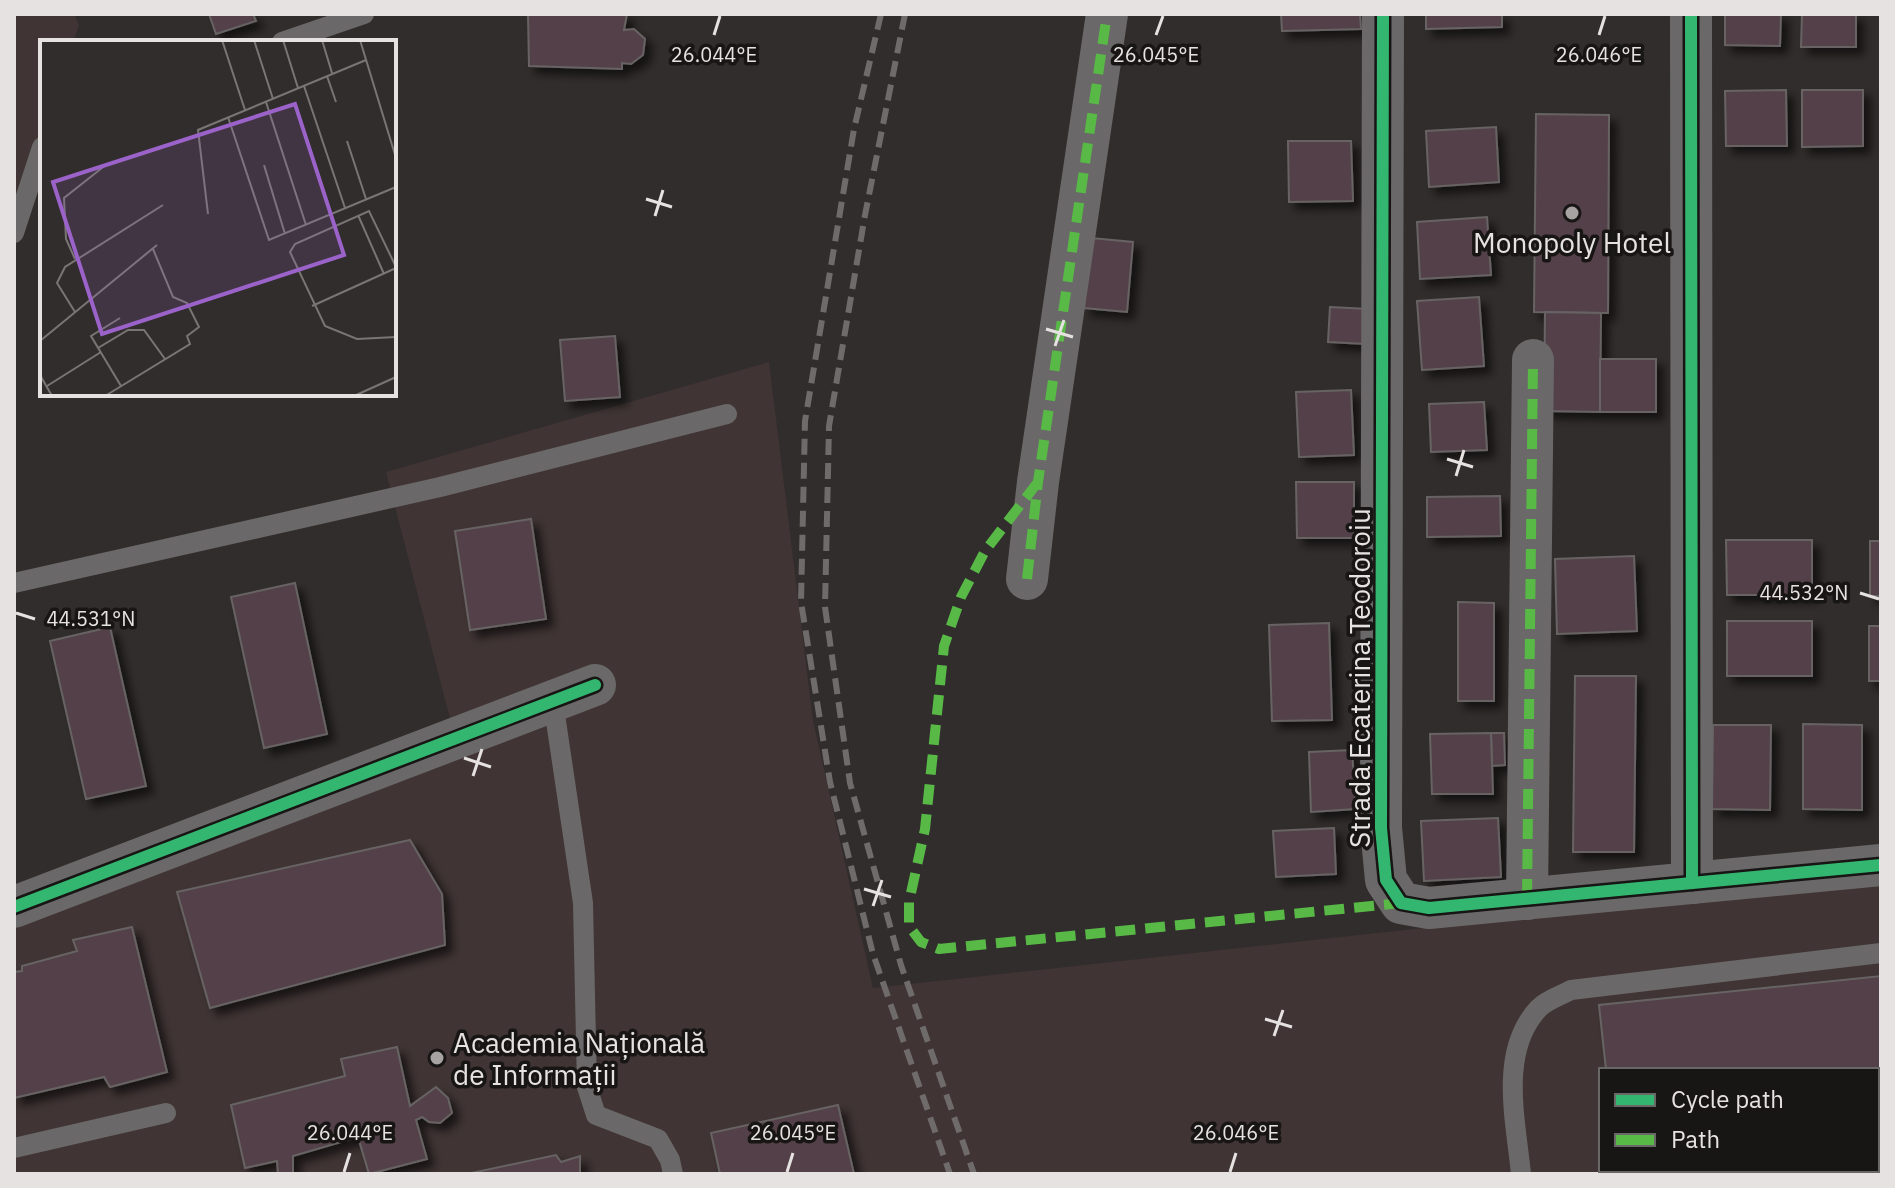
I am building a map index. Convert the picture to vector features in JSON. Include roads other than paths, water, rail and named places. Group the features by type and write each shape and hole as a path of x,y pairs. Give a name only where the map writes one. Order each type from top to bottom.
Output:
{"street":[{"path":"1027,579 1038,482 1107,14"},
{"name":"Strada Ecaterina Teodoroiu","path":"1383,14 1381,828 1386,880 1401,903 1429,908 1881,865"},
{"path":"1691,14 1692,883"},
{"path":"1527,899 1533,360"},
{"path":"14,907 595,685"}],"lane":[{"path":"288,40 364,14"},
{"path":"14,233 40,153"},
{"path":"14,583 440,487 727,414"},
{"path":"553,701 583,903 587,1087 596,1115 658,1139 670,1160 673,1174"},
{"path":"1521,1174 1512,1075 1521,1036 1540,1006 1571,990 1881,953"},
{"path":"14,1148 166,1113"}],"railway":[{"path":"881,14 854,129 805,421 801,602 830,782 873,954 950,1174"},
{"path":"905,14 865,215 829,426 825,607 850,783 901,965 974,1174"}],"place":[{"name":"Monopoly Hotel","path":"1572,213"},
{"name":"Academia Națională de Informații","path":"437,1058"}]}
